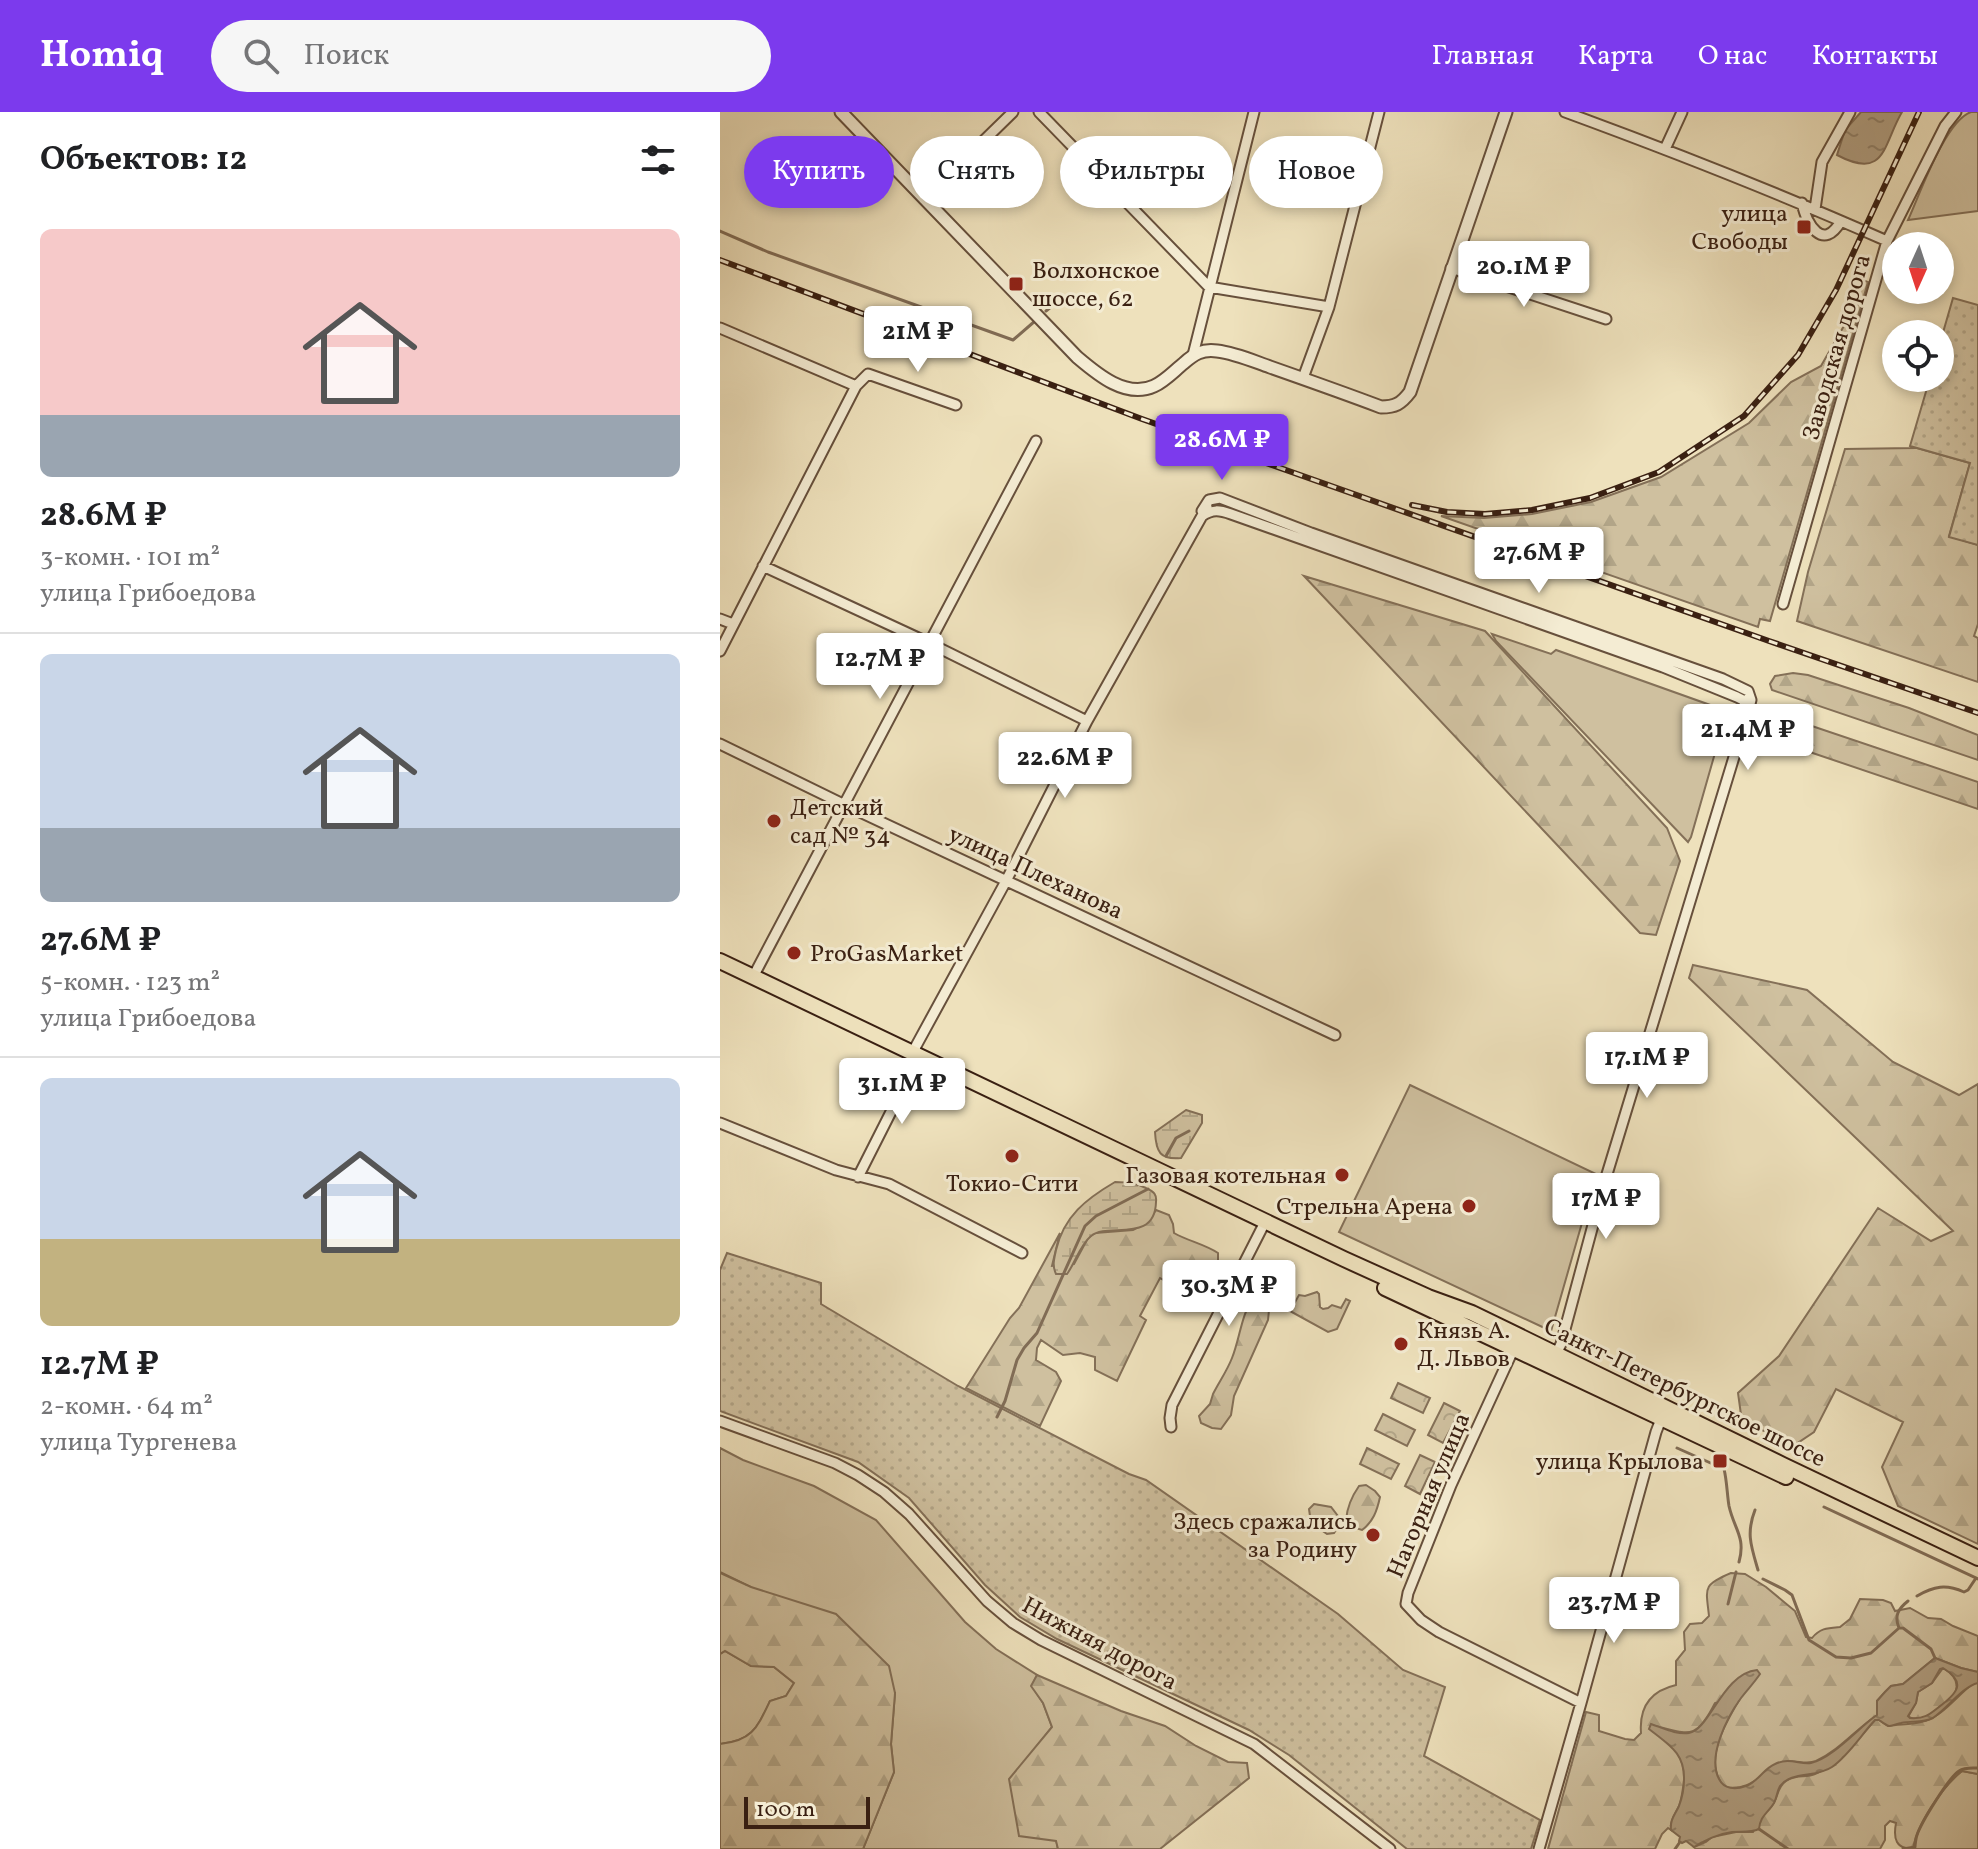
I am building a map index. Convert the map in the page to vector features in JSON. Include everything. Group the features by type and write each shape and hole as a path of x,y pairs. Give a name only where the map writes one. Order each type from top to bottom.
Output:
{"main road":[{"name":"Санкт-Петербургское шоссе","path":"720,961 1262,1228 1514,1348 1553,1360"},
{"name":"Санкт-Петербургское шоссе","path":"720,971 1344,1259 1472,1313 1553,1360 1978,1558"},
{"name":"Санкт-Петербургское шоссе","path":"1664,1413 1978,1568"}],"street":[{"path":"841,112 910,184"},
{"path":"988,136 1013,112"},
{"path":"1039,112 1209,287 1329,307"},
{"path":"1193,355 1254,112"},
{"path":"1303,378 1329,307 1379,112"},
{"path":"933,208 1077,357 1097,374 1120,386 1150,388 1202,350 1228,353 1381,407 1394,407 1403,402 1410,392 1506,112"},
{"path":"1565,112 1802,203 1882,239"},
{"path":"1665,149 1682,112"},
{"path":"1815,209 1822,162 1850,112"},
{"name":"Заводская дорога","path":"1892,232 1945,126 1956,112"},
{"path":"1802,203 1814,232 1827,234 1841,221"},
{"name":"Заводская дорога","path":"1783,604 1882,258"},
{"path":"1451,268 1606,319"},
{"path":"720,328 856,386"},
{"path":"720,651 856,386 868,374 956,405"},
{"path":"753,977 1036,441"},
{"path":"858,1177 900,1094 916,1046 1006,881 1087,721 1207,507"},
{"path":"1199,518 1216,510 1259,523 1663,667 1737,697 1748,707 1608,1171 1563,1337 1553,1360"},
{"path":"763,566 1087,721"},
{"path":"720,619 733,624"},
{"name":"улица Плеханова","path":"720,744 1335,1035"},
{"path":"720,1123 836,1170 889,1184 1022,1253"},
{"path":"1171,1427 1172,1405 1262,1228"},
{"name":"Нагорная улица","path":"1514,1348 1451,1485 1406,1604 1421,1620 1439,1632 1581,1703"},
{"path":"1539,1849 1656,1432 1664,1413"},
{"name":"Нижняя дорога","path":"720,1421 835,1463 858,1475 909,1514 987,1601 1013,1623 1041,1640 1254,1744 1390,1849"}],"green space":[{"path":"1978,112 1978,211 1908,220 1943,143 1961,118"},
{"path":"1860,279 1868,282 1770,621 1760,619 1758,627 1441,516 1484,518 1532,514 1591,502 1661,477 1749,423 1791,382 1821,366 1845,324"},
{"path":"1954,298 1978,305 1978,545 1949,537 1970,463 1910,446 1926,392 1954,392 1954,320 1947,320"},
{"path":"1910,446 1970,463 1949,536 1978,545 1978,624 1974,636 1978,638 1978,682 1797,621 1808,572 1845,449 1913,448"},
{"path":"1304,576 1485,631 1667,828 1680,861 1656,935 1640,933"},
{"path":"1492,634 1551,654 1556,650 1727,711 1688,842 1496,641"},
{"path":"1793,673 1808,675 1909,708 1978,735 1978,760 1772,690 1770,684 1775,676"},
{"path":"1800,722 1978,782 1978,809 1792,746"},
{"path":"1693,965 1807,990 1893,1062 1959,1095 1978,1084 1978,1544 1898,1506 1882,1467 1903,1422 1836,1389 1814,1432 1796,1444 1742,1422 1738,1393 1779,1356 1878,1208 1931,1241 1953,1231 1689,978"},
{"name":"Стрельна Арена","path":"1410,1085 1596,1174 1551,1331 1339,1232"},
{"path":"1186,1110 1202,1115 1202,1123 1181,1158 1168,1158 1158,1150 1155,1132"},
{"path":"1115,1182 1135,1184 1153,1192 1156,1199 1154,1215 1139,1228 1099,1232 1091,1236 1067,1274 1056,1274 1056,1250 1065,1227 1086,1202"},
{"path":"1156,1210 1169,1215 1174,1233 1218,1253 1223,1287 1213,1305 1160,1278 1140,1316 1146,1320 1117,1381 1095,1370 1095,1357 1080,1353 1063,1355 1041,1340 1036,1360 1056,1372 1061,1381 1040,1426 966,1388 1019,1308 1060,1233 1052,1266 1074,1264 1088,1238 1095,1233 1133,1230 1148,1222"},
{"path":"727,1253 821,1283 821,1304 958,1386 1146,1480 1338,1614 1403,1670 1445,1687 1424,1756 1540,1820 1531,1849 1407,1849 1289,1755 1249,1730 1057,1639 1020,1617 985,1585 909,1498 858,1462 720,1411 720,1270"},
{"path":"1317,1292 1323,1309 1332,1305 1341,1308 1346,1299 1350,1301 1337,1329 1328,1332 1290,1311 1299,1295"},
{"path":"1254,1296 1269,1310 1268,1320 1234,1396 1231,1415 1221,1429 1212,1428 1201,1423 1199,1416 1210,1404 1230,1363 1246,1311"},
{"path":"1398,1383 1430,1398 1423,1413 1391,1398"},
{"path":"1444,1403 1460,1411 1443,1443 1428,1435"},
{"path":"1383,1414 1415,1430 1407,1446 1375,1430"},
{"path":"720,1448 743,1460 814,1486 876,1520 965,1622 996,1649 1037,1675 1032,1686 1043,1703 1052,1727 1037,1746 1058,1849 863,1849 894,1772 891,1744 895,1693 751,1587 720,1572"},
{"path":"1367,1448 1399,1464 1391,1479 1360,1464"},
{"path":"1420,1455 1435,1462 1420,1494 1405,1486"},
{"path":"1366,1485 1380,1497 1374,1516 1362,1530 1352,1527 1346,1520 1354,1494 1359,1486"},
{"path":"1314,1504 1331,1507 1338,1516 1338,1527 1334,1533 1327,1534 1311,1523 1309,1509"},
{"path":"720,1573 751,1587 836,1614 889,1666 895,1693 891,1744 894,1772 863,1849 720,1849 720,1744 739,1740 752,1732 770,1701 786,1696 794,1683 774,1667 751,1666 725,1651 720,1654"},
{"path":"1731,1573 1745,1574 1795,1611 1806,1637 1812,1638 1821,1630 1840,1627 1850,1619 1860,1599 1883,1600 1891,1603 1895,1611 1910,1608 1928,1618 1941,1619 1978,1636 1978,1672 1935,1658 1903,1684 1891,1686 1877,1701 1877,1715 1833,1751 1812,1762 1784,1762 1754,1782 1740,1787 1724,1787 1715,1765 1719,1741 1741,1697 1715,1703 1696,1730 1682,1732 1651,1725 1650,1729 1675,1750 1684,1770 1682,1797 1671,1830 1668,1828 1662,1834 1655,1849 1548,1849 1586,1712 1599,1715 1599,1731 1634,1740 1641,1733 1642,1715 1648,1702 1659,1691 1676,1685 1676,1661 1685,1650 1684,1632 1690,1624 1702,1623 1709,1616 1708,1588"},
{"path":"725,1651 751,1666 774,1667 794,1683 786,1696 770,1701 752,1732 739,1740 720,1744 720,1654"},
{"path":"1943,1668 1955,1679 1957,1687 1954,1695 1926,1717 1908,1717 1918,1692 1932,1683"},
{"path":"1037,1675 1165,1726 1228,1762 1247,1763 1249,1778 1160,1849 1058,1849 1056,1841 1019,1836 1009,1779 1052,1727 1043,1703 1031,1686"},
{"path":"1974,1683 1978,1683 1978,1774 1962,1771 1946,1786 1925,1818 1913,1849 1899,1845 1895,1834 1896,1823 1890,1821 1885,1826 1885,1840 1880,1849 1694,1847 1712,1837 1753,1832 1762,1815 1774,1804 1783,1784 1789,1779 1815,1774 1833,1764 1875,1720 1888,1726 1929,1720"},
{"path":"1962,1771 1978,1774 1978,1849 1913,1849 1932,1807 1946,1786"}],"water":[{"path":"1861,112 1902,112 1881,155 1865,164 1837,155 1845,130"},
{"path":"1935,1658 1978,1672 1978,1683 1966,1689 1933,1718 1890,1726 1875,1720 1832,1767 1785,1781 1759,1829 1721,1834 1694,1847 1686,1841 1679,1841 1680,1837 1671,1830 1683,1793 1684,1771 1679,1756 1649,1729 1651,1724 1680,1733 1696,1730 1735,1681 1745,1673 1757,1670 1760,1674 1741,1698 1720,1737 1715,1760 1721,1782 1727,1787 1738,1788 1750,1784 1780,1762 1811,1763 1828,1755 1877,1715 1877,1701 1891,1686 1903,1684","holes":["1940,1669 1951,1673 1957,1688 1950,1698 1926,1716 1910,1718 1908,1716 1918,1692 1932,1683"]}],"waterway":[{"path":"720,231 768,252 1013,340 1035,321"},
{"path":"1046,311 1057,302"},
{"path":"1166,1156 1176,1138 1189,1131"},
{"path":"997,1417 1017,1360 1037,1333 1085,1226 1096,1216 1148,1189"},
{"path":"1677,1448 1724,1469 1729,1506 1740,1539 1739,1562"},
{"path":"1824,1507 1978,1579"},
{"path":"1755,1510 1750,1533 1758,1570"},
{"path":"1728,1604 1736,1572"},
{"path":"1917,1596 1940,1587 1964,1592 1976,1578"},
{"path":"1763,1579 1792,1595 1809,1640 1836,1657 1851,1658 1871,1653 1899,1628 1903,1628 1931,1649 1935,1658"},
{"path":"1899,1628 1898,1613 1908,1601"},
{"path":"1903,1849 1915,1847 1924,1821 1954,1775 1964,1769 1978,1768"},
{"path":"1759,1829 1788,1849"},
{"path":"1675,1849 1680,1842"}],"railway":[{"path":"1412,505 1447,512 1485,514 1532,510 1590,498 1659,472 1744,416 1798,355 1836,290 1919,112"},
{"path":"720,260 1142,419 1978,713"}],"place":[{"name":"улица Свободы","path":"1804,227"},
{"name":"Волхонское шоссе, 62","path":"1016,284"},
{"name":"Детский сад № 34","path":"774,821"},
{"name":"ProGasMarket","path":"794,953"},
{"name":"Токио-Сити","path":"1012,1156"},
{"name":"Газовая котельная","path":"1342,1175"},
{"name":"Стрельна Арена","path":"1469,1206"},
{"name":"Князь А. Д. Львов","path":"1401,1344"},
{"name":"улица Крылова","path":"1720,1461"},
{"name":"Здесь сражались за Родину","path":"1373,1535"}]}
